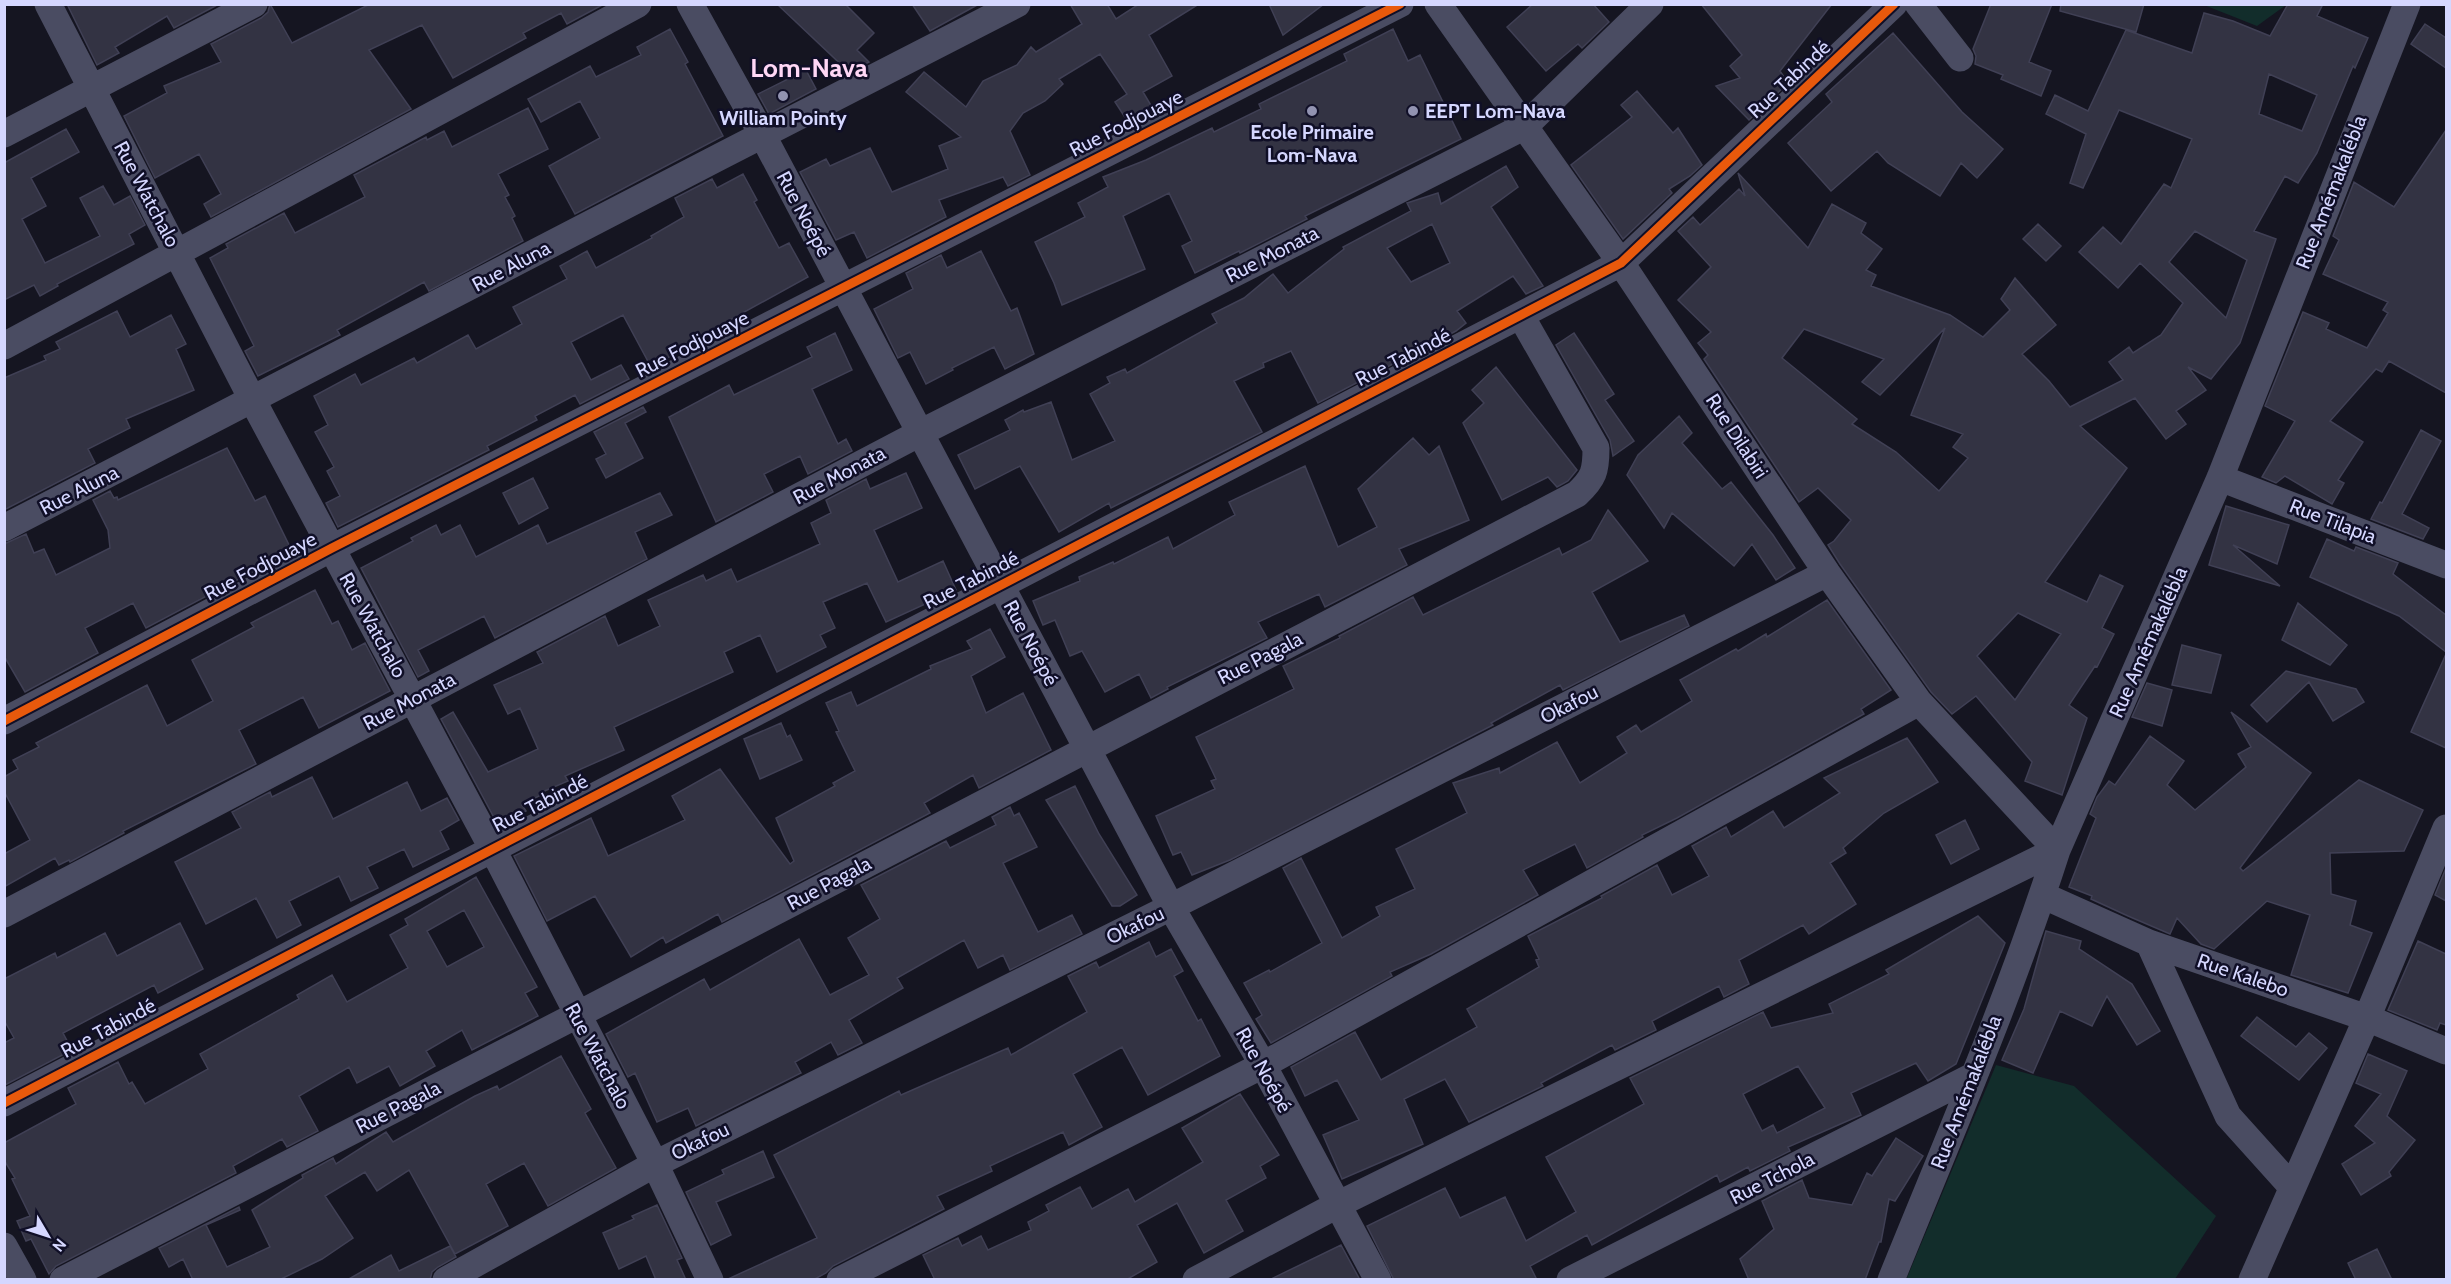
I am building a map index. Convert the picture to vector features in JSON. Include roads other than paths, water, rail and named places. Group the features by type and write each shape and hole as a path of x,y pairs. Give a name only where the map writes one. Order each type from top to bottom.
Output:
{"street":[{"name":"Rue Watchalo","path":"48,4 253,401 414,698 492,848 655,1164 710,1280"},
{"path":"4,134 254,4"},
{"path":"4,346 638,4"},
{"name":"Rue Noépé","path":"690,4 762,134 1171,907 1263,1065 1378,1280"},
{"name":"Rue Aluna","path":"4,528 1017,4"},
{"name":"Rue Fodjouaye","path":"4,721 332,548 1400,4"},
{"name":"Rue Dilabiri","path":"1438,4 1621,263 1827,573 1919,702 2057,850"},
{"name":"Rue Monata","path":"4,914 920,433 1525,126 1650,4"},
{"name":"Rue Tabindé","path":"4,1102 1621,263 1894,4"},
{"path":"1918,4 1960,58"},
{"name":"Rue Amémakalébla","path":"1892,1280 1973,1076 2057,850 2220,478 2407,4"},
{"name":"Rue Pagala","path":"63,1280 1577,494 1591,481 1596,466 1596,448 1521,316"},
{"name":"Rue Tilapia","path":"2220,478 2446,565"},
{"name":"Okafou","path":"446,1280 655,1164 1171,907 1827,573"},
{"path":"840,1280 1263,1065 1919,702"},
{"path":"2252,1280 2291,1186 2367,1018 2446,828"},
{"path":"1196,1280 1337,1205 2057,850"},
{"name":"Rue Kalebo","path":"2042,895 2149,943 2367,1018 2446,1052"},
{"path":"2149,943 2228,1116 2291,1186"},
{"name":"Rue Tchola","path":"1570,1280 1973,1076"},
{"path":"4,1246 23,1280"}],"place":[{"name":"William Pointy","path":"783,96"},
{"name":"Ecole Primaire Lom-Nava","path":"1312,111"},
{"name":"EEPT Lom-Nava","path":"1413,111"}],"district":[{"name":"Lom-Nava","path":"809,68"}]}
